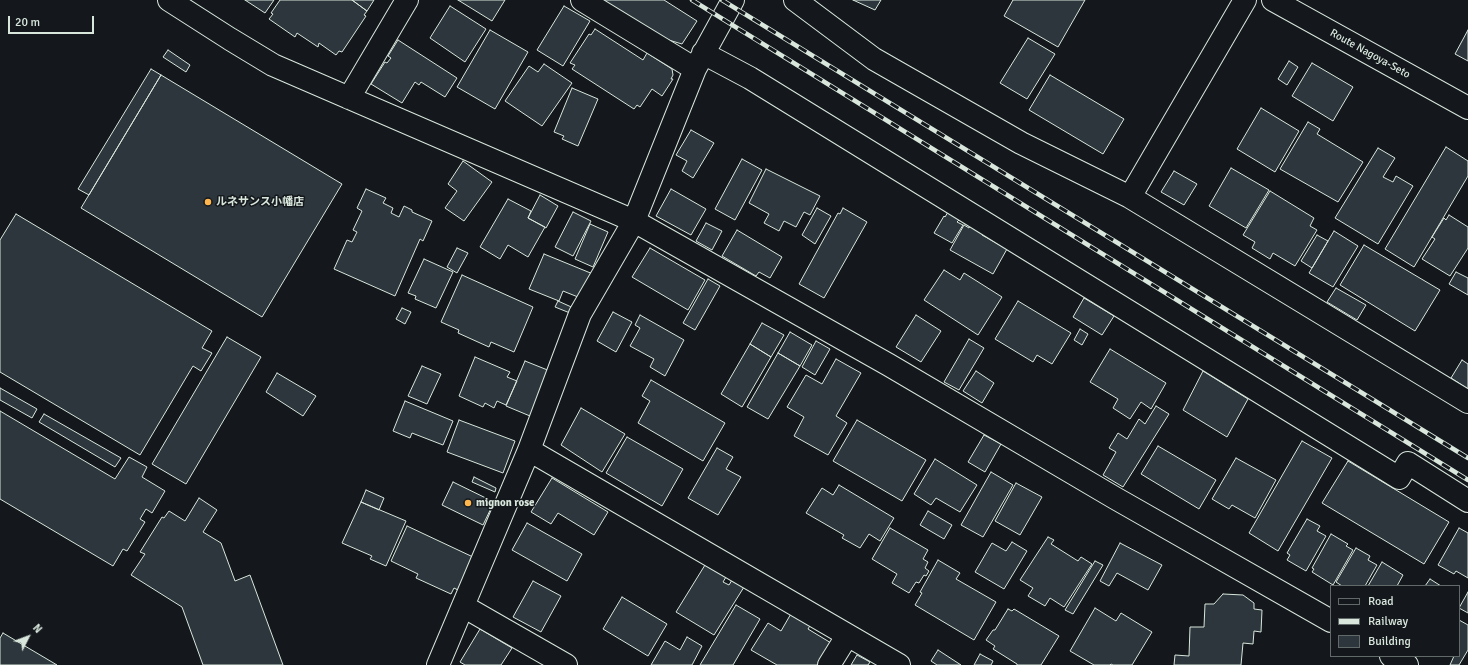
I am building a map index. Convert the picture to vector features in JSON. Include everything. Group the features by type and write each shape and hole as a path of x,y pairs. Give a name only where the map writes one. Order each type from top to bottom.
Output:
{"street":[{"path":"169,0 273,65 634,221 889,365 1122,502 1330,621"},
{"path":"349,98 407,0"},
{"path":"582,0 699,61 750,78 1399,478 1408,464 1468,501"},
{"path":"438,665 529,450 580,314 634,221 699,61 733,0"},
{"path":"795,0 874,59 1021,143 1130,197 1468,402"},
{"path":"1130,197 1245,0"},
{"name":"Route Nagoya-Seto","path":"1273,0 1468,108"},
{"path":"529,450 899,665"},
{"path":"463,606 566,665"},
{"path":"829,665 847,636"},
{"path":"1393,657 1407,665"}],"building":[{"path":"245,0 274,0 265,13"},
{"path":"280,0 352,0 367,11 364,15 366,16 342,52 339,51 336,55 319,43 318,47 297,33 295,37 269,19 273,14 271,13"},
{"path":"352,0 374,0 367,11"},
{"path":"458,0 505,0 492,21"},
{"path":"601,0 664,0 697,21 682,44 662,38"},
{"path":"853,0 881,0 875,10"},
{"path":"1013,0 1085,0 1058,47 1004,16"},
{"path":"450,6 486,29 465,62 430,38"},
{"path":"564,6 590,21 563,66 537,50"},
{"path":"595,29 643,60 647,53 672,69 673,75 671,79 673,79 662,96 652,89 640,107 637,105 634,109 572,69 575,65 570,63 589,34 591,35"},
{"path":"490,30 528,52 495,109 457,87"},
{"path":"1468,30 1468,61 1455,54"},
{"path":"1028,38 1055,54 1027,99 1000,83"},
{"path":"398,40 457,78 445,97 421,82 419,85 415,82 402,103 371,84 385,62 387,63 391,58 388,56"},
{"path":"168,50 190,65 186,72 163,57"},
{"path":"1289,61 1298,67 1287,85 1278,79"},
{"path":"1312,63 1353,87 1333,121 1292,96"},
{"path":"544,64 572,83 542,126 505,101 529,66 538,72"},
{"path":"151,69 161,75 89,195 78,189"},
{"name":"ルネサンス小幡店","path":"161,75 342,184 262,317 81,208"},
{"path":"1050,75 1124,119 1103,154 1029,110"},
{"path":"572,88 598,99 578,146 562,139 564,136 554,132"},
{"path":"1261,108 1299,131 1275,172 1237,149"},
{"path":"1308,122 1320,129 1317,134 1363,162 1338,202 1280,169"},
{"path":"691,130 714,143 693,178 682,171 687,161 676,155"},
{"path":"1446,147 1468,161 1468,176 1414,267 1385,249"},
{"path":"1378,148 1395,158 1383,177 1393,182 1396,176 1413,186 1378,244 1335,218"},
{"path":"742,159 762,170 735,220 715,209"},
{"path":"463,161 492,182 464,221 445,208 457,191 448,184"},
{"path":"1231,168 1269,190 1246,228 1209,206"},
{"path":"766,169 820,196 810,215 804,212 796,227 784,221 779,231 764,223 769,214 749,203"},
{"path":"1174,171 1197,184 1184,205 1161,192"},
{"path":"366,189 386,198 383,203 393,208 391,213 399,217 404,206 412,210 412,212 432,221 423,241 420,239 395,296 334,269 347,240 352,242 357,232 353,230 362,211 357,208"},
{"path":"671,189 706,209 691,235 656,216"},
{"path":"1270,191 1314,218 1310,226 1317,230 1295,266 1273,253 1270,259 1252,248 1255,242 1243,235"},
{"path":"540,195 558,206 546,228 528,218"},
{"path":"508,199 531,211 528,218 545,227 528,257 508,245 500,259 480,247"},
{"path":"817,208 831,216 815,244 802,235"},
{"path":"843,208 867,222 824,298 799,284 838,213 840,214"},
{"path":"573,212 591,221 573,256 555,247"},
{"path":"948,212 960,219 957,222 963,225 952,243 934,233"},
{"path":"16,214 212,331 202,348 212,353 201,371 193,366 140,455 0,372 0,240"},
{"path":"1449,215 1468,227 1468,248 1450,276 1422,259 1435,239 1432,237 1444,218 1446,220"},
{"path":"706,223 722,231 712,250 696,241"},
{"path":"590,224 608,232 593,267 575,259"},
{"path":"964,225 969,228 970,226 983,233 982,235 1007,249 993,274 950,250"},
{"path":"737,230 782,257 770,278 759,272 756,276 722,256"},
{"path":"1334,231 1358,246 1333,287 1309,273"},
{"path":"1317,235 1328,241 1312,268 1301,261"},
{"path":"1364,245 1440,290 1415,331 1340,285"},
{"path":"457,248 468,253 457,273 447,267"},
{"path":"650,248 705,280 688,310 632,277"},
{"path":"544,254 593,274 583,299 563,291 559,301 529,289"},
{"path":"424,259 453,272 436,308 415,299 416,296 408,293"},
{"path":"944,270 960,280 964,273 1002,297 978,335 924,300"},
{"path":"1456,272 1468,278 1468,295 1449,284"},
{"path":"462,275 533,307 514,352 491,342 489,347 458,333 459,330 441,322"},
{"path":"708,279 720,286 695,330 683,323"},
{"path":"1336,288 1366,305 1357,320 1327,302"},
{"path":"1084,298 1114,316 1102,335 1073,317"},
{"path":"558,301 578,310 575,315 555,307"},
{"path":"1018,301 1071,333 1052,364 1037,355 1033,362 995,339"},
{"path":"402,308 411,312 405,324 396,319"},
{"path":"613,312 632,322 616,352 597,341"},
{"path":"640,315 684,340 665,376 650,367 654,359 630,346 640,328 635,325"},
{"path":"916,315 941,331 921,362 896,347"},
{"path":"762,323 784,335 771,357 750,344"},
{"path":"1080,329 1088,334 1082,345 1074,340"},
{"path":"790,332 812,345 800,366 778,353"},
{"path":"227,337 261,357 186,484 152,464"},
{"path":"969,339 984,348 959,390 944,382"},
{"path":"816,341 830,349 815,375 802,367"},
{"path":"750,344 771,357 742,407 721,394"},
{"path":"1110,349 1166,383 1151,409 1141,402 1130,419 1113,408 1118,399 1090,382"},
{"path":"778,353 800,366 768,419 747,407"},
{"path":"475,357 510,372 507,377 517,381 506,405 497,401 494,408 485,403 483,407 459,396"},
{"path":"836,359 861,373 836,416 847,423 828,455 794,436 804,417 787,407 806,375 822,384"},
{"path":"1462,360 1468,364 1468,389 1451,378"},
{"path":"525,361 550,371 530,416 506,406"},
{"path":"422,366 441,374 427,404 408,396"},
{"path":"976,371 994,383 982,403 963,391"},
{"path":"1203,371 1248,399 1227,437 1183,410"},
{"path":"277,373 316,396 303,416 266,392"},
{"path":"651,380 725,423 703,461 638,423 650,401 642,396"},
{"path":"0,388 37,409 32,418 0,400"},
{"path":"405,401 453,421 443,445 412,433 410,438 393,431"},
{"path":"1156,406 1169,414 1123,487 1103,475 1116,452 1109,448 1118,433 1127,439 1139,419 1145,424"},
{"path":"581,408 625,434 602,472 561,445"},
{"path":"0,411 115,479 129,457 147,467 142,477 165,491 152,513 146,509 140,519 145,522 127,551 123,549 113,566 0,499"},
{"path":"44,414 121,458 115,467 39,422"},
{"path":"459,420 515,441 503,473 447,452"},
{"path":"857,420 926,460 902,501 833,461"},
{"path":"984,435 1001,444 985,472 968,462"},
{"path":"627,437 683,469 662,506 606,473"},
{"path":"1302,441 1332,458 1278,551 1249,533"},
{"path":"1158,446 1216,480 1199,509 1141,474"},
{"path":"717,448 733,457 726,469 741,477 718,515 688,498"},
{"path":"1236,458 1276,480 1255,518 1232,505 1229,509 1212,499"},
{"path":"935,459 977,485 960,512 936,498 931,505 914,494"},
{"path":"1348,461 1449,522 1424,564 1322,503"},
{"path":"991,472 1013,485 983,537 961,525"},
{"path":"474,477 496,488 495,492 472,482"},
{"path":"552,478 608,512 594,535 558,513 551,524 531,512"},
{"name":"mignon rose","path":"453,482 494,502 483,525 442,505"},
{"path":"1016,483 1042,497 1020,535 995,521"},
{"path":"839,485 894,518 880,541 869,534 860,548 842,538 844,535 806,513 822,488 833,495"},
{"path":"366,490 384,498 379,510 361,502"},
{"path":"199,498 217,510 203,532 221,543 235,581 250,575 283,665 203,665 182,607 131,575 145,554 140,552 162,517 164,518 169,511 185,521"},
{"path":"361,502 406,521 386,566 370,559 372,556 342,543"},
{"path":"928,511 952,525 944,539 920,525"},
{"path":"1307,519 1320,526 1317,531 1326,536 1306,571 1287,560 1290,555 1287,553"},
{"path":"527,523 582,554 567,581 512,550"},
{"path":"407,526 473,557 458,590 454,588 451,594 416,578 418,574 391,561"},
{"path":"890,528 928,550 923,559 928,562 925,568 929,571 926,576 924,575 919,583 916,582 909,593 892,583 897,574 872,559"},
{"path":"1459,528 1468,533 1468,578 1456,571 1454,574 1438,565"},
{"path":"1331,534 1348,544 1346,546 1353,550 1333,585 1312,572 1314,569 1312,568"},
{"path":"1048,537 1054,540 1051,544 1078,561 1081,557 1092,564 1064,607 1050,598 1045,606 1028,596 1033,588 1020,580"},
{"path":"1012,542 1027,551 1004,589 975,572 992,543 1006,551"},
{"path":"1120,543 1162,565 1148,590 1117,573 1109,586 1100,581"},
{"path":"1356,548 1370,556 1368,560 1377,565 1366,585 1340,585 1336,582"},
{"path":"938,560 960,573 956,579 996,602 974,640 915,605 922,593 920,592"},
{"path":"1095,561 1103,565 1073,614 1065,610"},
{"path":"1382,562 1403,575 1398,585 1369,585"},
{"path":"705,565 726,577 723,582 729,585 732,580 744,587 714,635 676,612"},
{"path":"1430,579 1439,585 1426,585"},
{"path":"533,581 561,596 541,632 513,617"},
{"path":"1468,592 1468,613 1460,609"},
{"path":"1223,594 1243,595 1254,603 1254,609 1262,610 1261,632 1254,631 1253,644 1243,643 1241,665 1174,665 1175,655 1189,656 1190,627 1204,627 1205,604 1214,604"},
{"path":"622,597 667,624 648,656 603,629"},
{"path":"736,605 760,619 733,665 700,665"},
{"path":"1095,608 1116,621 1121,613 1152,632 1132,665 1094,665 1070,651"},
{"path":"1008,609 1012,611 1014,609 1059,636 1041,665 1017,665 993,649 995,646 986,640 993,630 995,630"},
{"path":"792,612 811,624 808,629 836,646 824,665 777,665 751,650 768,623 781,631"},
{"path":"1460,621 1468,625 1468,650 1459,665 1450,665 1454,657 1460,657"},
{"path":"480,629 512,648 501,665 465,665 460,662"},
{"path":"3,633 57,665 0,665 0,638"},
{"path":"687,637 702,646 692,665 651,665 665,641 680,650"},
{"path":"938,650 961,665 937,665 931,661"},
{"path":"980,654 993,661 991,665 974,665"},
{"path":"857,655 870,662 868,665 851,665"}],"railway":[{"path":"692,0 1468,480"},
{"path":"722,0 1468,458"}],"place":[{"name":"ルネサンス小幡店","path":"208,202"},
{"name":"mignon rose","path":"468,503"}]}
